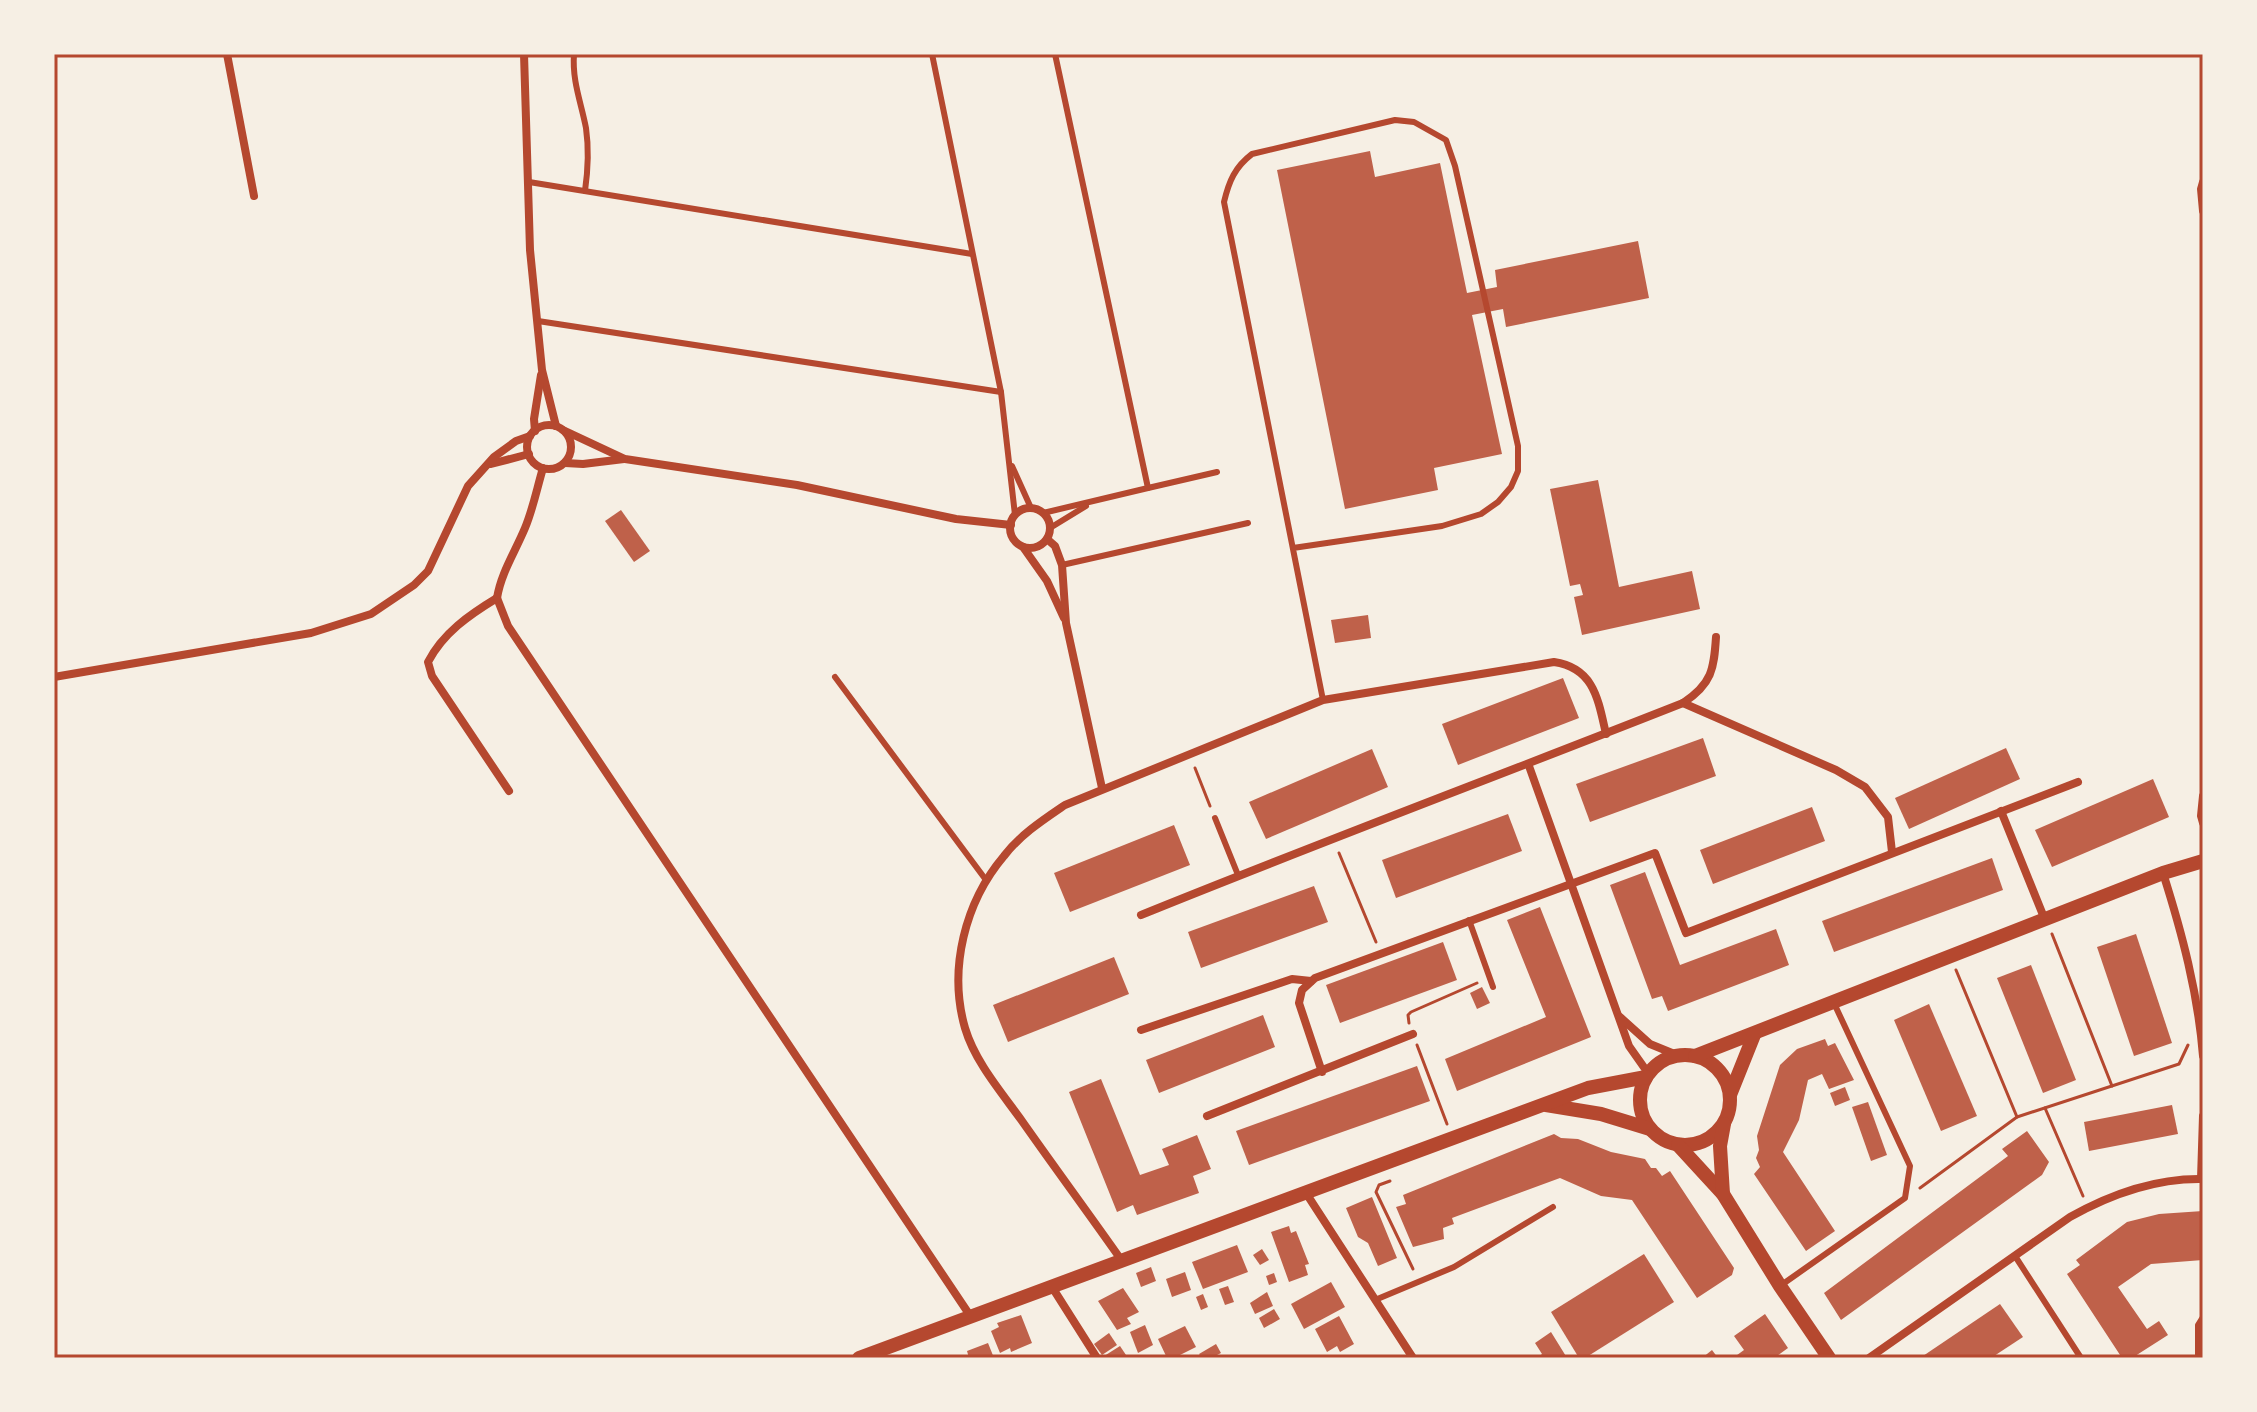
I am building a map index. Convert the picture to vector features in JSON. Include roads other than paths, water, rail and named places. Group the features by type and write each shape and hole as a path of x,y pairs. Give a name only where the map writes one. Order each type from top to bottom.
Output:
{"street":[{"path":"227,54 254,196"},
{"path":"524,54 530,250 542,370 559,428 571,446 565,463"},
{"path":"2203,182 2203,211"},
{"path":"542,370 533,433 527,445 529,454 543,468 565,463 625,459 797,485 956,519 1011,525"},
{"path":"54,677 311,633 371,614 414,585 428,571 468,486 506,448 541,427 559,428 625,459"},
{"path":"490,464 529,454"},
{"path":"543,468 527,523 512,559 499,580 497,598 508,626 971,1317"},
{"path":"1023,546 1036,546 1047,539 1050,528 1043,513 1031,508 1015,515 1011,525 1016,541 1023,546 1047,581 1066,623"},
{"path":"1047,539 1055,546 1062,565 1066,623 1102,788"},
{"path":"497,598 463,620 435,648 428,662 432,676 509,791"},
{"path":"1141,915 1334,838 1529,766 1683,703 1696,695 1708,680 1715,665 1716,637"},
{"path":"1122,1262 985,1069 965,1028 957,974 964,933 986,880 1004,855 1028,831 1065,805 1323,700 1554,662 1570,664 1583,673 1597,697 1606,734"},
{"path":"1683,703 1836,770 1865,787 1888,817 1892,852"},
{"path":"1529,766 1629,1046 1647,1075"},
{"path":"1322,1072 1299,1003 1302,990 1311,981 1380,953 1655,853 1686,933 2078,782"},
{"path":"2203,796 2203,823"},
{"path":"2001,811 2045,920"},
{"path":"1695,1056 2163,873 2203,861"},
{"path":"2163,873 2189,962 2200,1019 2203,1056"},
{"path":"1141,1030 1292,979 1311,981"},
{"path":"1619,1016 1650,1044 1677,1055 1695,1056 1708,1061 1719,1070 1730,1095"},
{"path":"1207,1116 1413,1034"},
{"path":"1723,1194 1720,1146 1724,1124 1730,1095 1754,1035"},
{"path":"859,1358 1588,1088 1647,1075 1666,1059 1677,1055"},
{"path":"1647,1075 1640,1104 1650,1129"},
{"path":"1546,1104 1601,1114 1650,1129 1678,1145 1704,1141 1724,1124"},
{"path":"1869,1358 2088,1207 2122,1192 2202,1179 2203,1116"},
{"path":"1678,1145 1723,1194 1829,1358"},
{"path":"1306,1193 1413,1358"},
{"path":"1052,1287 1097,1358"}],"lane":[{"path":"574,54 572,74 586,130 589,168 585,191"},
{"path":"932,54 1001,392 1015,515"},
{"path":"1055,54 1148,488"},
{"path":"1293,548 1442,526 1481,514 1498,502 1511,487 1518,471 1518,446 1455,166 1446,140 1414,122 1395,120 1252,154 1241,163 1230,180 1224,202 1323,700"},
{"path":"529,182 972,254"},
{"path":"538,321 1001,392"},
{"path":"1011,463 1031,508"},
{"path":"1043,513 1217,472"},
{"path":"1050,528 1089,504"},
{"path":"1062,565 1248,523"},
{"path":"835,677 986,880"},
{"path":"1215,818 1238,875"},
{"path":"1469,920 1493,987"},
{"path":"1780,1286 1905,1198 1910,1166 1833,1001"},
{"path":"1375,1300 1454,1267 1553,1207"},
{"path":"2015,1256 2081,1358"},
{"path":"2198,1358 2198,1325 2203,1317"}]}
